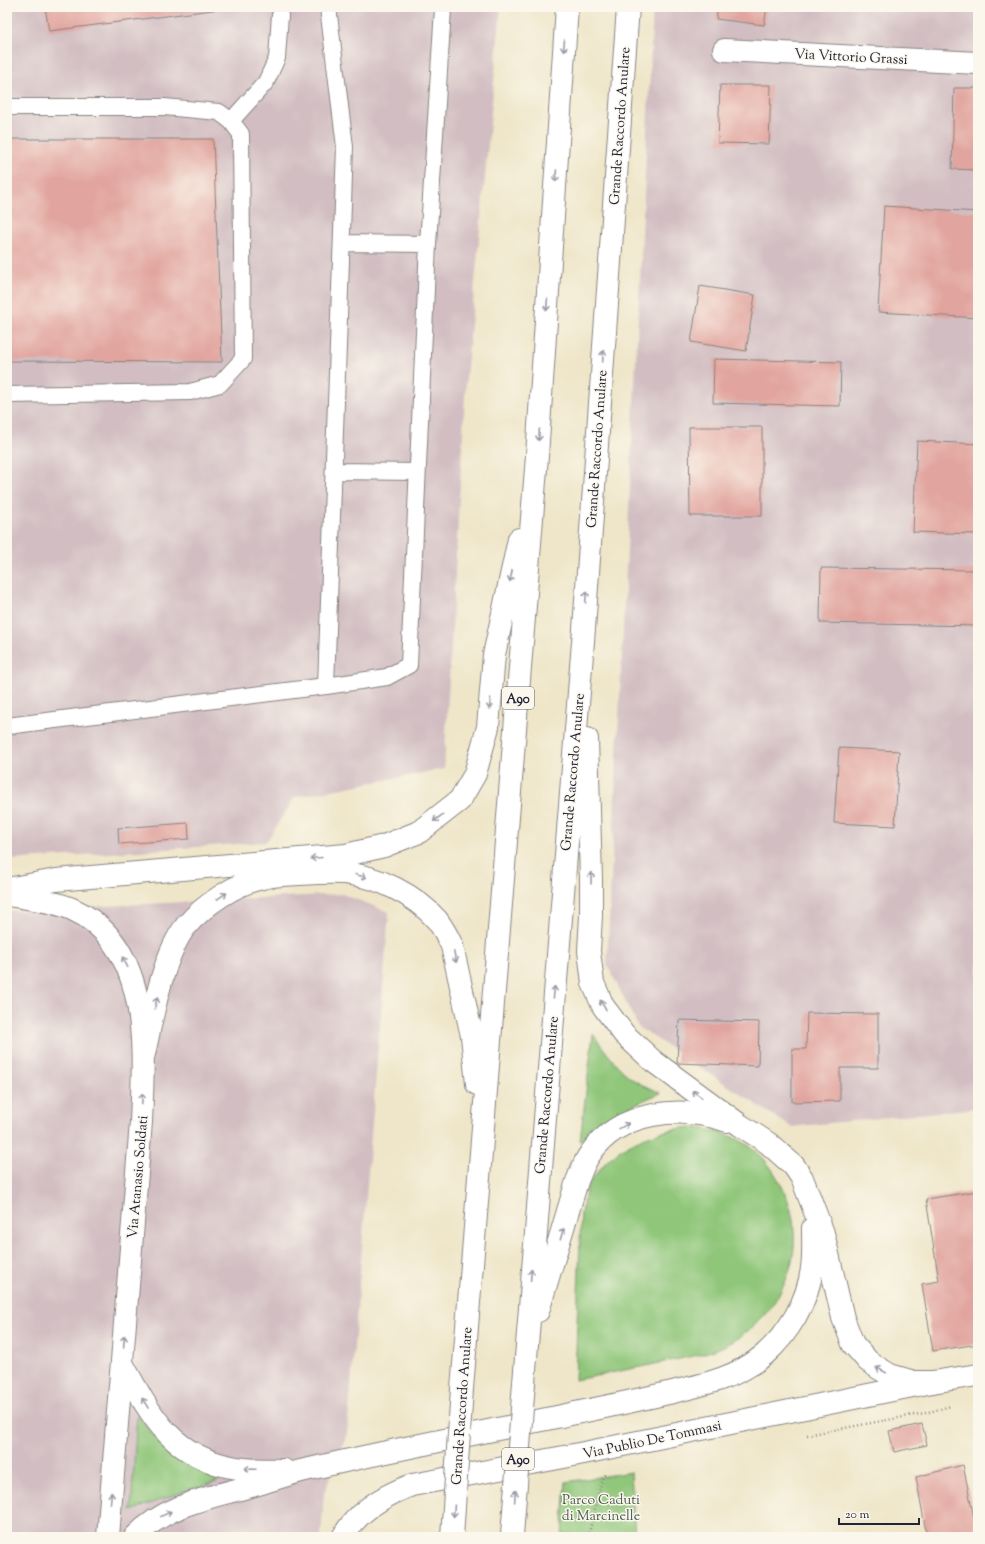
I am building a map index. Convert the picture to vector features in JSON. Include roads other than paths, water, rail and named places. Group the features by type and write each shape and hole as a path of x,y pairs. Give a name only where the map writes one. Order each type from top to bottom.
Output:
{"main road":[{"name":"Grande Raccordo Anulare","path":"452,1537 462,1389 537,456 567,7"},
{"name":"Grande Raccordo Anulare","path":"512,1536 524,1383 525,1351 584,629 628,7"},
{"name":"Via Vittorio Grassi","path":"724,50 978,63"},
{"path":"7,889 56,880 346,855 384,846 412,835 419,832 441,816 460,800 475,774 479,761 488,727 494,655 537,456"},
{"path":"584,629 591,880 589,951 593,983 611,1018 638,1048 740,1125 768,1143 794,1166 802,1178 823,1233 842,1318 853,1344 868,1361 890,1375 914,1382 932,1382"},
{"path":"144,1054 169,957 186,926 209,905 223,895 248,882 261,878 312,873 334,872 351,874 393,887 429,912 438,921 452,946 472,1036 478,1095 478,1198"},
{"name":"Via Atanasio Soldati","path":"7,895 43,901 70,908 90,919 108,936 125,960 130,972 136,996 144,1054 142,1122 108,1537"},
{"path":"525,1351 577,1182 582,1168 595,1147 614,1131 640,1118 656,1114 688,1112 718,1118 740,1125"},
{"path":"135,1537 149,1524 162,1515 195,1501 303,1470 652,1397 711,1383 750,1366 777,1342 793,1320 802,1304 810,1281 813,1256 812,1220 809,1197"},
{"path":"122,1363 142,1399 162,1427 176,1442 191,1452 206,1460 223,1466 303,1470"},
{"name":"Via Publio De Tommasi","path":"343,1537 354,1521 368,1508 391,1494 412,1485 564,1457 932,1382 978,1375"}],"lane":[{"path":"326,686 345,147 328,7"},
{"path":"7,726 388,677 409,665 428,244 442,7"},
{"path":"231,121 266,82 269,76 277,58 280,15"},
{"path":"7,107 164,107 220,112 231,121 240,134 243,359 220,384 190,392 7,395"},
{"path":"342,242 428,244"},
{"path":"334,471 417,472"}],"park label":[{"name":"Parco Caduti di Marcinelle","path":"601,1508"}]}
